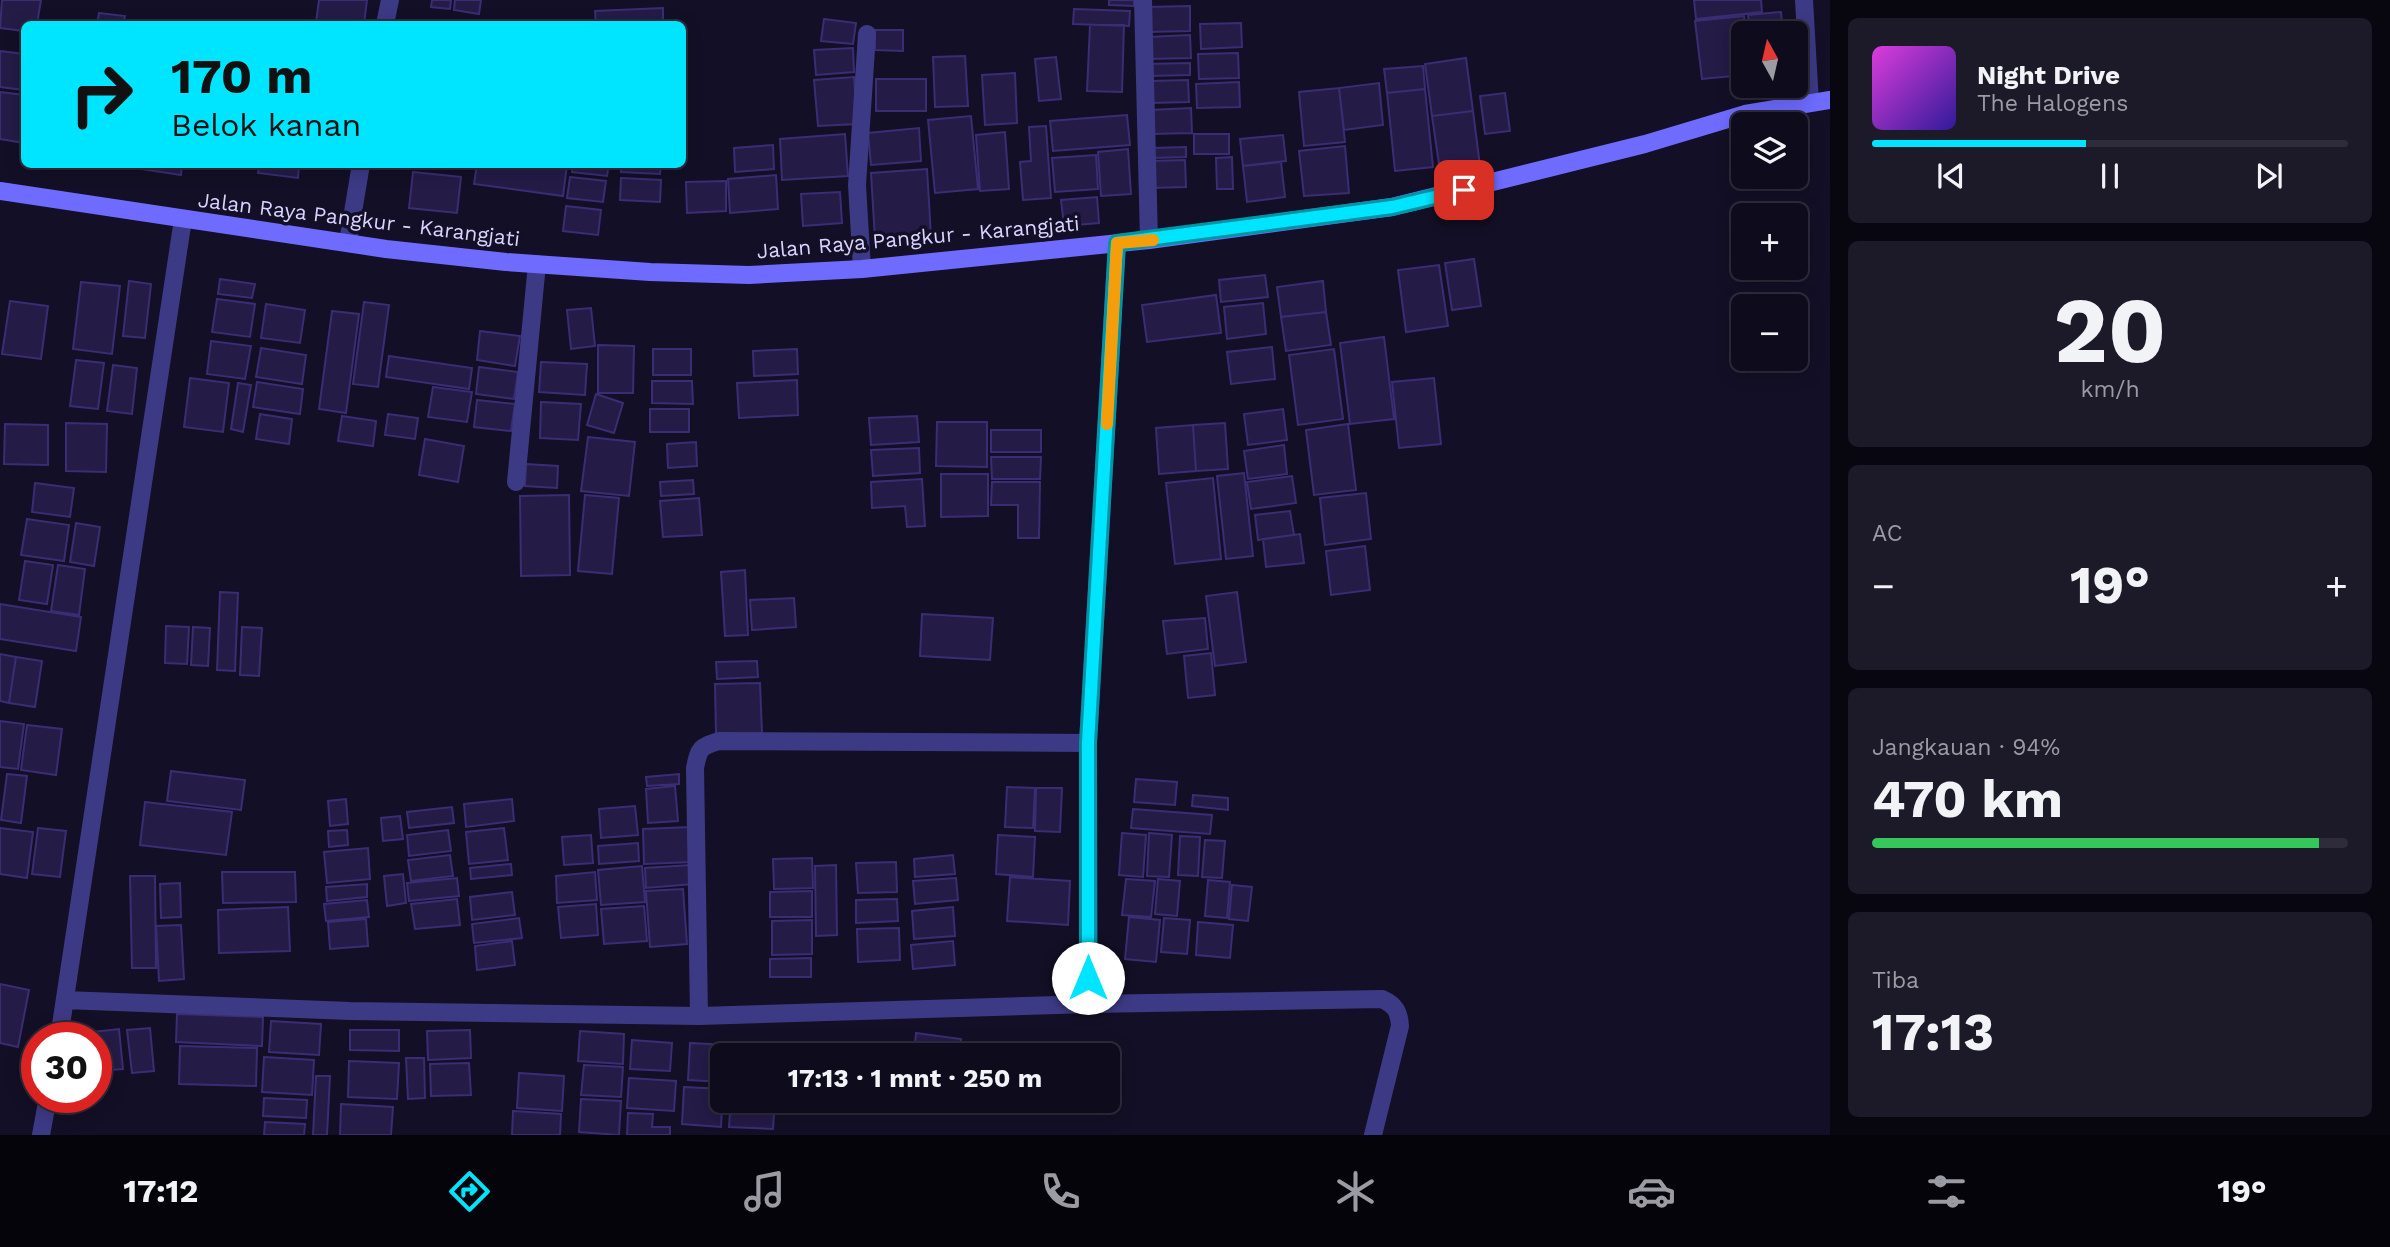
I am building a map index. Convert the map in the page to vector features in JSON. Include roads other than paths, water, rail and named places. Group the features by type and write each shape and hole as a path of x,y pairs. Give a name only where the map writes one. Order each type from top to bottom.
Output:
{"main road":[{"name":"Jalan Raya Pangkur - Karangjati","path":"0,191 400,250 537,264 650,272 749,275 862,268 1149,240 1392,207 1605,154 1745,114 1830,100"}],"street":[{"path":"386,21 390,0"},
{"path":"1143,0 1149,240"},
{"path":"1804,0 1810,103"},
{"path":"862,268 857,185 867,34"},
{"path":"348,242 360,168"},
{"path":"62,1022 183,219"},
{"path":"1089,1004 1088,743 1117,243"},
{"path":"516,482 537,264"},
{"path":"699,1016 695,768 698,753 703,746 719,741 1088,743"},
{"path":"65,1000 350,1011 699,1016 1089,1004 1382,999 1393,1004 1399,1013 1400,1026 1373,1135"},
{"path":"41,1135 45,1113"}]}
